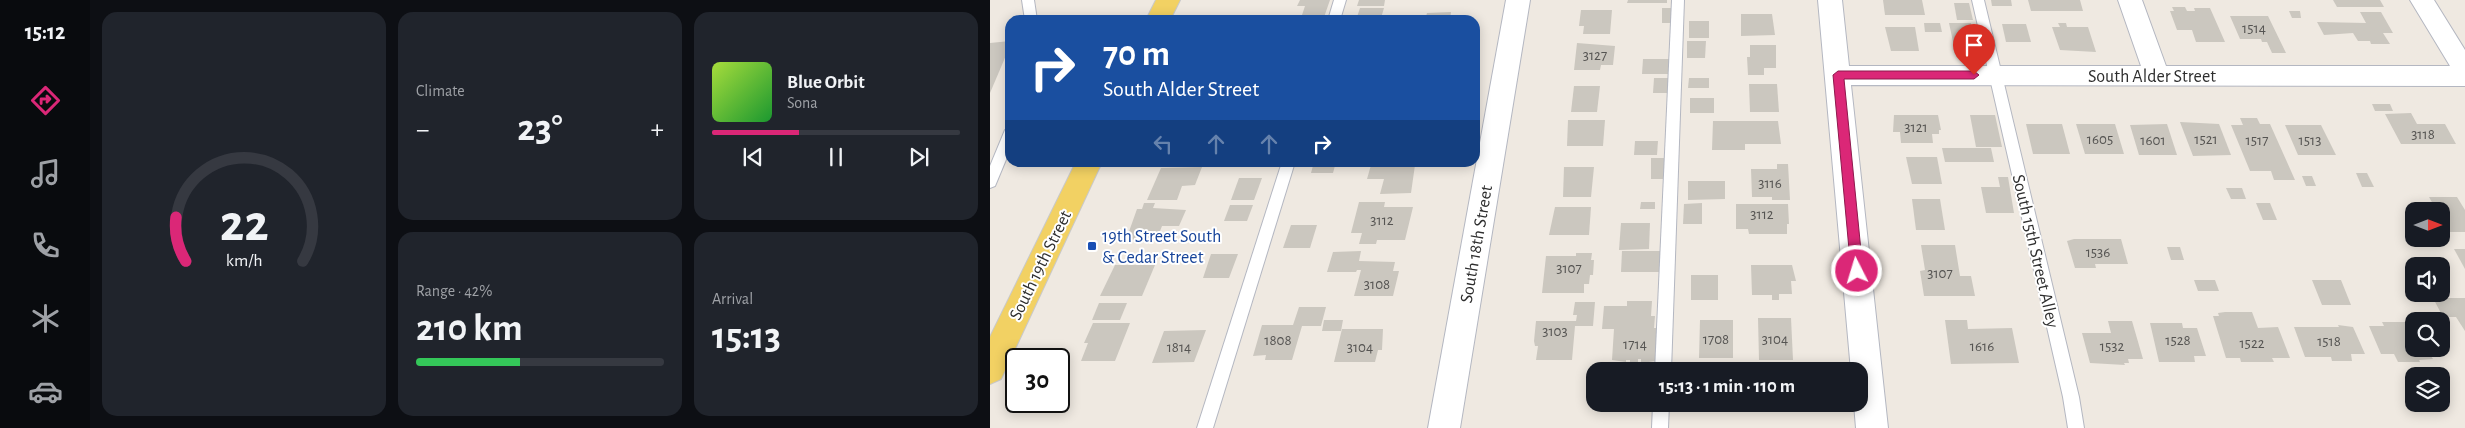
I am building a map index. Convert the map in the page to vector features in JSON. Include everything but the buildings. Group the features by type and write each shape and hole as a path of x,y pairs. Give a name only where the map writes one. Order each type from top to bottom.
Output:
{"main road":[{"path":"1160,15 1168,0"},
{"name":"South 19th Street","path":"990,368 1087,167"}],"street":[{"name":"South 18th Street","path":"1444,428 1518,0"},
{"path":"1830,0 1872,428"},
{"path":"2130,0 2157,76"},
{"path":"2422,0 2465,70"},
{"name":"South Alder Street","path":"1838,75 2465,76"}],"lane":[{"path":"1028,0 1030,15"},
{"path":"1336,15 1340,0"},
{"path":"1663,362 1678,0"},
{"name":"South 15th Street Alley","path":"1978,0 2076,428"},
{"path":"990,182 1005,146"},
{"path":"1205,428 1287,167"},
{"path":"1660,428 1661,412"}],"place":[{"name":"19th Street South & Cedar Street","path":"1092,246"}],"route":[{"path":"1857,271 1838,75 1974,75"}]}
